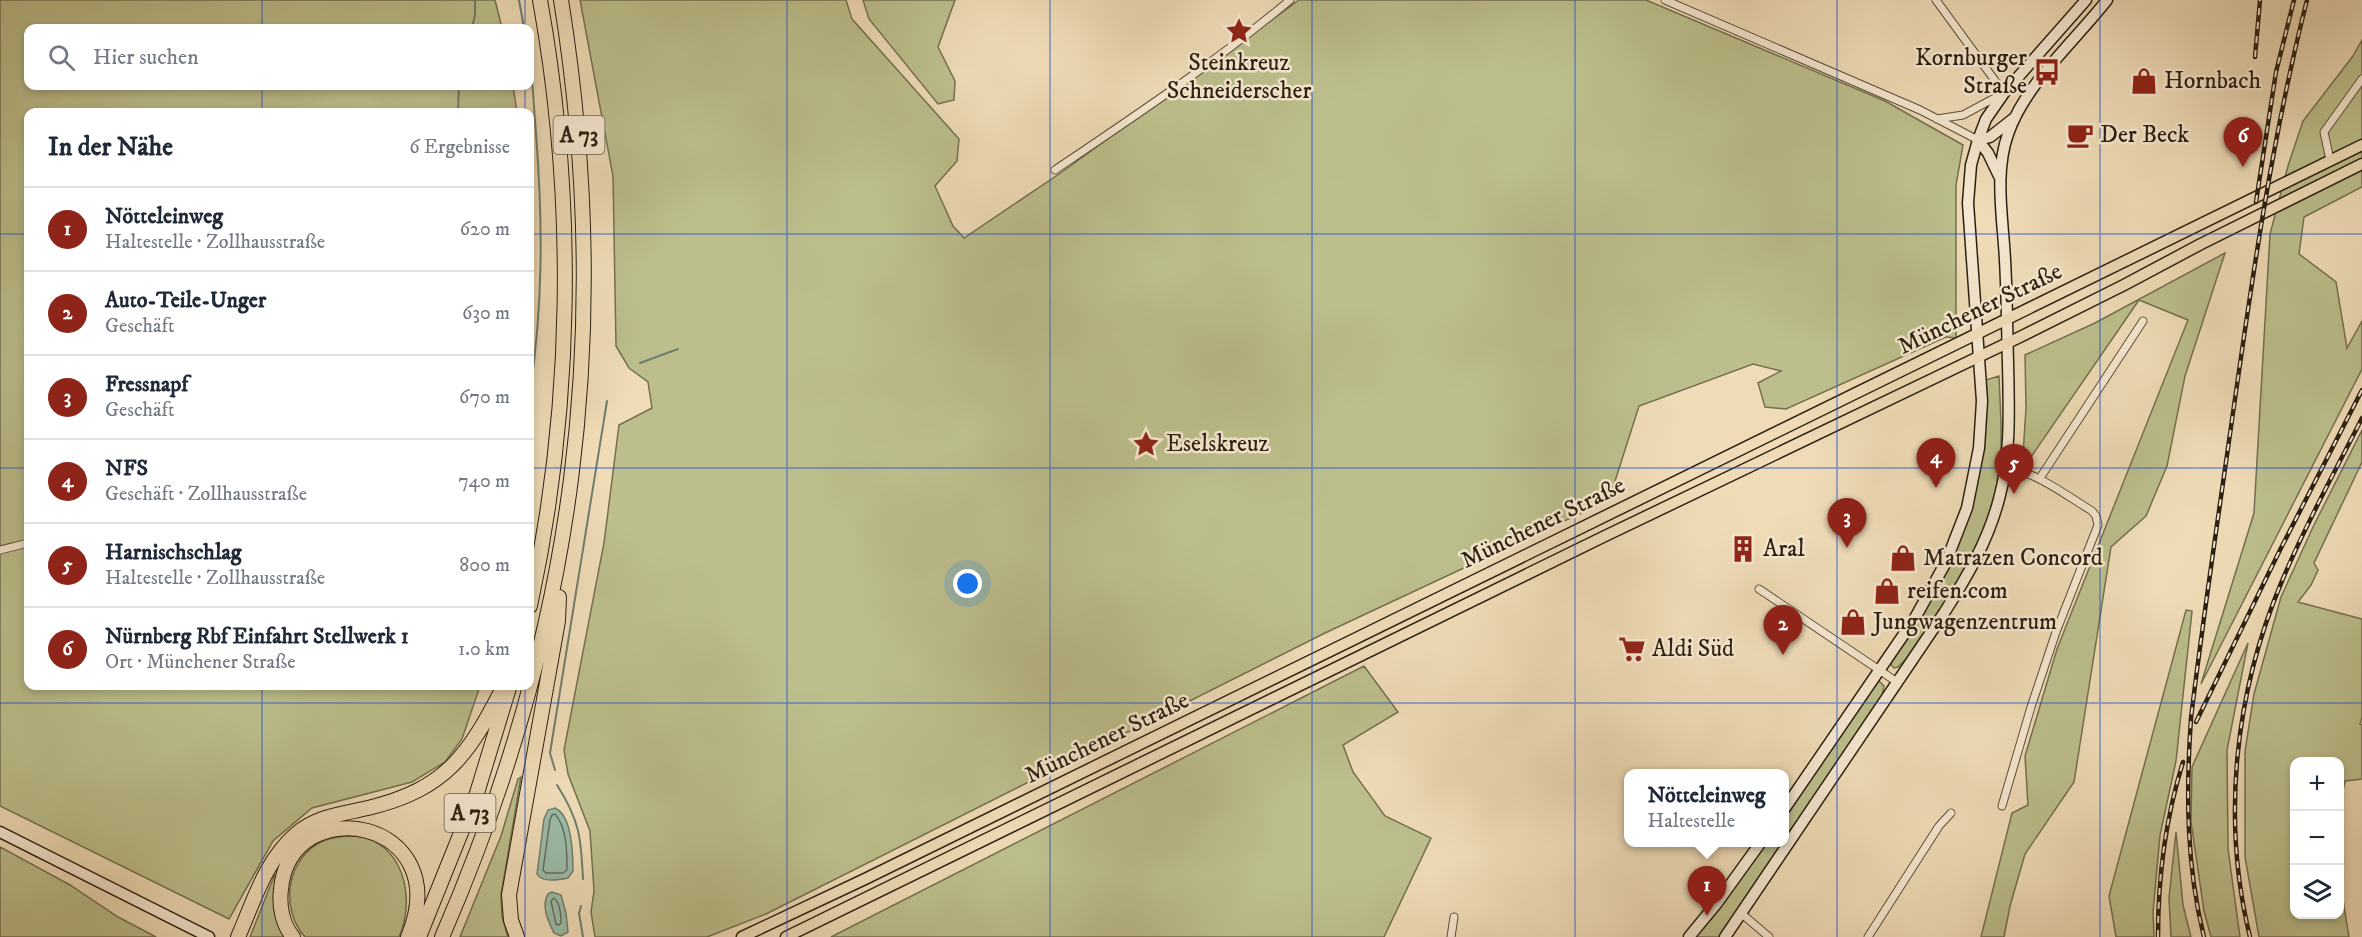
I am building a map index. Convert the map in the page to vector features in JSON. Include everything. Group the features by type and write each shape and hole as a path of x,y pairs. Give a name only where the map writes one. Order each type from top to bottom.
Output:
{"highway":[{"name":"A 73","path":"534,583 548,502 560,396 564,307 563,207 555,100 540,0"},
{"name":"A 73","path":"534,673 562,548 581,393 585,286 582,175 577,111 561,0"},
{"path":"517,937 511,920 509,895 558,621 562,548"},
{"path":"238,937 269,866 294,836 318,820 394,801 415,792 437,778 458,760 476,738 502,690"},
{"name":"A 73","path":"419,937 474,802 509,690"},
{"name":"A 73","path":"442,937 479,847 512,754 529,690"},
{"path":"293,937 286,925 281,907 281,883 288,866 301,848 314,837 329,830 346,828 365,829 378,834 393,843 408,861 416,880 418,901 408,937"}],"main road":[{"path":"1789,802 1935,585 1953,547 1972,489 1981,428 1982,389 1968,203 1970,172 1986,119 2004,93 2086,0"},
{"path":"1789,844 1972,565 1996,511 2006,467 2008,421 2008,319 2001,181 2004,148 2015,117 2031,92 2107,0"},
{"path":"2049,43 2045,59 2048,63 2055,63"},
{"path":"1978,140 1993,135 2015,117"},
{"path":"1978,140 1988,153 2001,181"},
{"name":"Münchener Straße","path":"742,937 874,875 2362,145"},
{"name":"Münchener Straße","path":"786,937 1593,542 2008,343 2362,164"},
{"path":"0,832 209,937"},
{"path":"1689,937 1718,903 1758,847"},
{"path":"1725,937 1787,847"}],"street":[{"path":"1055,170 1202,69 1264,23 1290,0"},
{"path":"1665,0 1937,118 1978,140"},
{"path":"1936,0 2004,93 1963,115 1937,118"},
{"path":"2330,160 2324,132 2362,79"},
{"path":"2040,478 2143,321"},
{"path":"2002,806 2045,664 2098,525 2092,511 2040,478 2026,471 2006,467"},
{"path":"0,550 24,544"},
{"path":"1760,589 1897,682"},
{"path":"1868,937 1939,826 1951,813"},
{"path":"1742,914 1769,937"},
{"path":"1451,937 1454,918"}],"green space":[{"path":"0,0 495,0 501,24 24,24 24,90 514,90 516,108 24,108 24,690 479,690 462,739 445,762 412,782 312,808 273,841 229,919 0,806"},
{"path":"580,0 846,0 852,19 959,139 957,161 935,186 953,226 964,238 1062,172 1299,0 1646,0 1885,101 1963,145 1956,185 1956,338 1946,337 1786,409 1765,407 1758,383 1781,371 1753,364 1639,406 1609,500 1325,633 766,914 707,937 595,937 591,912 594,891 590,831 568,774 564,750 604,543 619,425 652,408 648,382 629,368 616,346 613,176"},
{"path":"863,0 955,0 938,47 955,81 954,100 938,104 869,19"},
{"path":"2362,40 2362,187 2304,217 2299,254 2336,282 2347,348 2362,321 2362,369 2201,684 2254,513 2270,234 2303,121 2353,56"},
{"path":"2225,253 2185,376 2167,466 2146,516 2111,547 2074,782 2025,854 2004,937 1981,937 2012,813 2028,805 2025,756 2057,649 2188,320 2139,300 2022,470 2026,408 2025,355 2095,323"},
{"path":"1999,376 2001,457 1996,495 1988,520 1978,545 1951,593 1905,660 1894,668 1890,660 1966,521 1979,476 1985,432 1986,380"},
{"path":"2362,430 2362,462 2314,563 2318,570 2311,585 2298,602 2362,619 2362,717 2360,724 2362,725 2362,779 2345,781 2344,786 2344,757 2290,757 2290,919 2344,919 2344,906 2349,937 2259,937 2245,857 2245,751 2254,694 2281,597"},
{"path":"2186,610 2192,611 2176,761 2160,835 2153,912 2154,937 2116,937 2109,896"},
{"path":"2248,643 2227,750 2228,849 2240,937 2211,937 2204,911 2191,822 2192,767"},
{"path":"1364,666 1398,712 1343,745 1353,772 1385,816 1431,838 1384,937 831,937"},
{"path":"1878,680 1884,686 1882,697 1789,833 1789,806"},
{"path":"521,777 501,895 502,917 508,937 460,937 501,836 518,779"},
{"path":"2176,832 2183,905 2191,937 2171,937 2169,898"},
{"path":"355,836 372,840 385,849 395,860 402,874 406,906 399,937 305,937 292,912 291,884 295,871 301,859 323,841"},
{"path":"0,847 70,885 118,917 156,937 0,937"},
{"path":"1760,847 1780,847 1721,937 1690,937"},
{"path":"275,874 276,892 287,937 250,937"}],"water":[{"path":"555,808 561,812 568,827 572,846 573,871 568,878 551,880 543,879 537,874 544,819 548,810"},
{"path":"552,892 561,895 566,913 568,932 561,936 554,933 546,914 546,899"}],"waterway":[{"path":"473,24 475,0"},
{"path":"519,0 523,24"},
{"path":"458,108 459,90"},
{"path":"533,90 541,232 534,360"},
{"path":"640,363 678,349"},
{"path":"555,770 550,753 607,401"},
{"path":"557,785 578,830 583,879"},
{"path":"581,906 579,913 583,937"}],"railway":[{"path":"2255,57 2260,0"},
{"path":"2256,202 2276,72 2294,0"},
{"path":"2204,937 2194,883 2189,828 2188,773 2191,718 2255,262 2283,104 2307,0"},
{"path":"2196,722 2362,390"},
{"path":"2250,937 2241,892 2236,847 2235,802 2238,756 2253,667 2266,623 2291,560 2362,418"},
{"path":"2158,937 2159,892 2164,849 2183,762"}],"place":[{"name":"Steinkreuz Schneiderscher","path":"1239,31"},
{"name":"Kornburger Straße","path":"2047,72"},
{"name":"Hornbach","path":"2144,81"},
{"name":"Der Beck","path":"2080,135"},
{"name":"Nürnberg Rbf Einfahrt Stellwerk 1","path":"2243,167"},
{"name":"Eselskreuz","path":"1146,444"},
{"name":"NFS","path":"1936,488"},
{"name":"Harnischschlag","path":"2014,494"},
{"name":"Fressnapf","path":"1847,548"},
{"name":"Aral","path":"1743,549"},
{"name":"Matrazen Concord","path":"1903,558"},
{"name":"reifen.com","path":"1887,591"},
{"name":"Jungwagenzentrum","path":"1853,622"},
{"name":"Aldi Süd","path":"1632,649"},
{"name":"Auto-Teile-Unger","path":"1783,655"},
{"name":"Nötteleinweg","path":"1707,916"}]}
